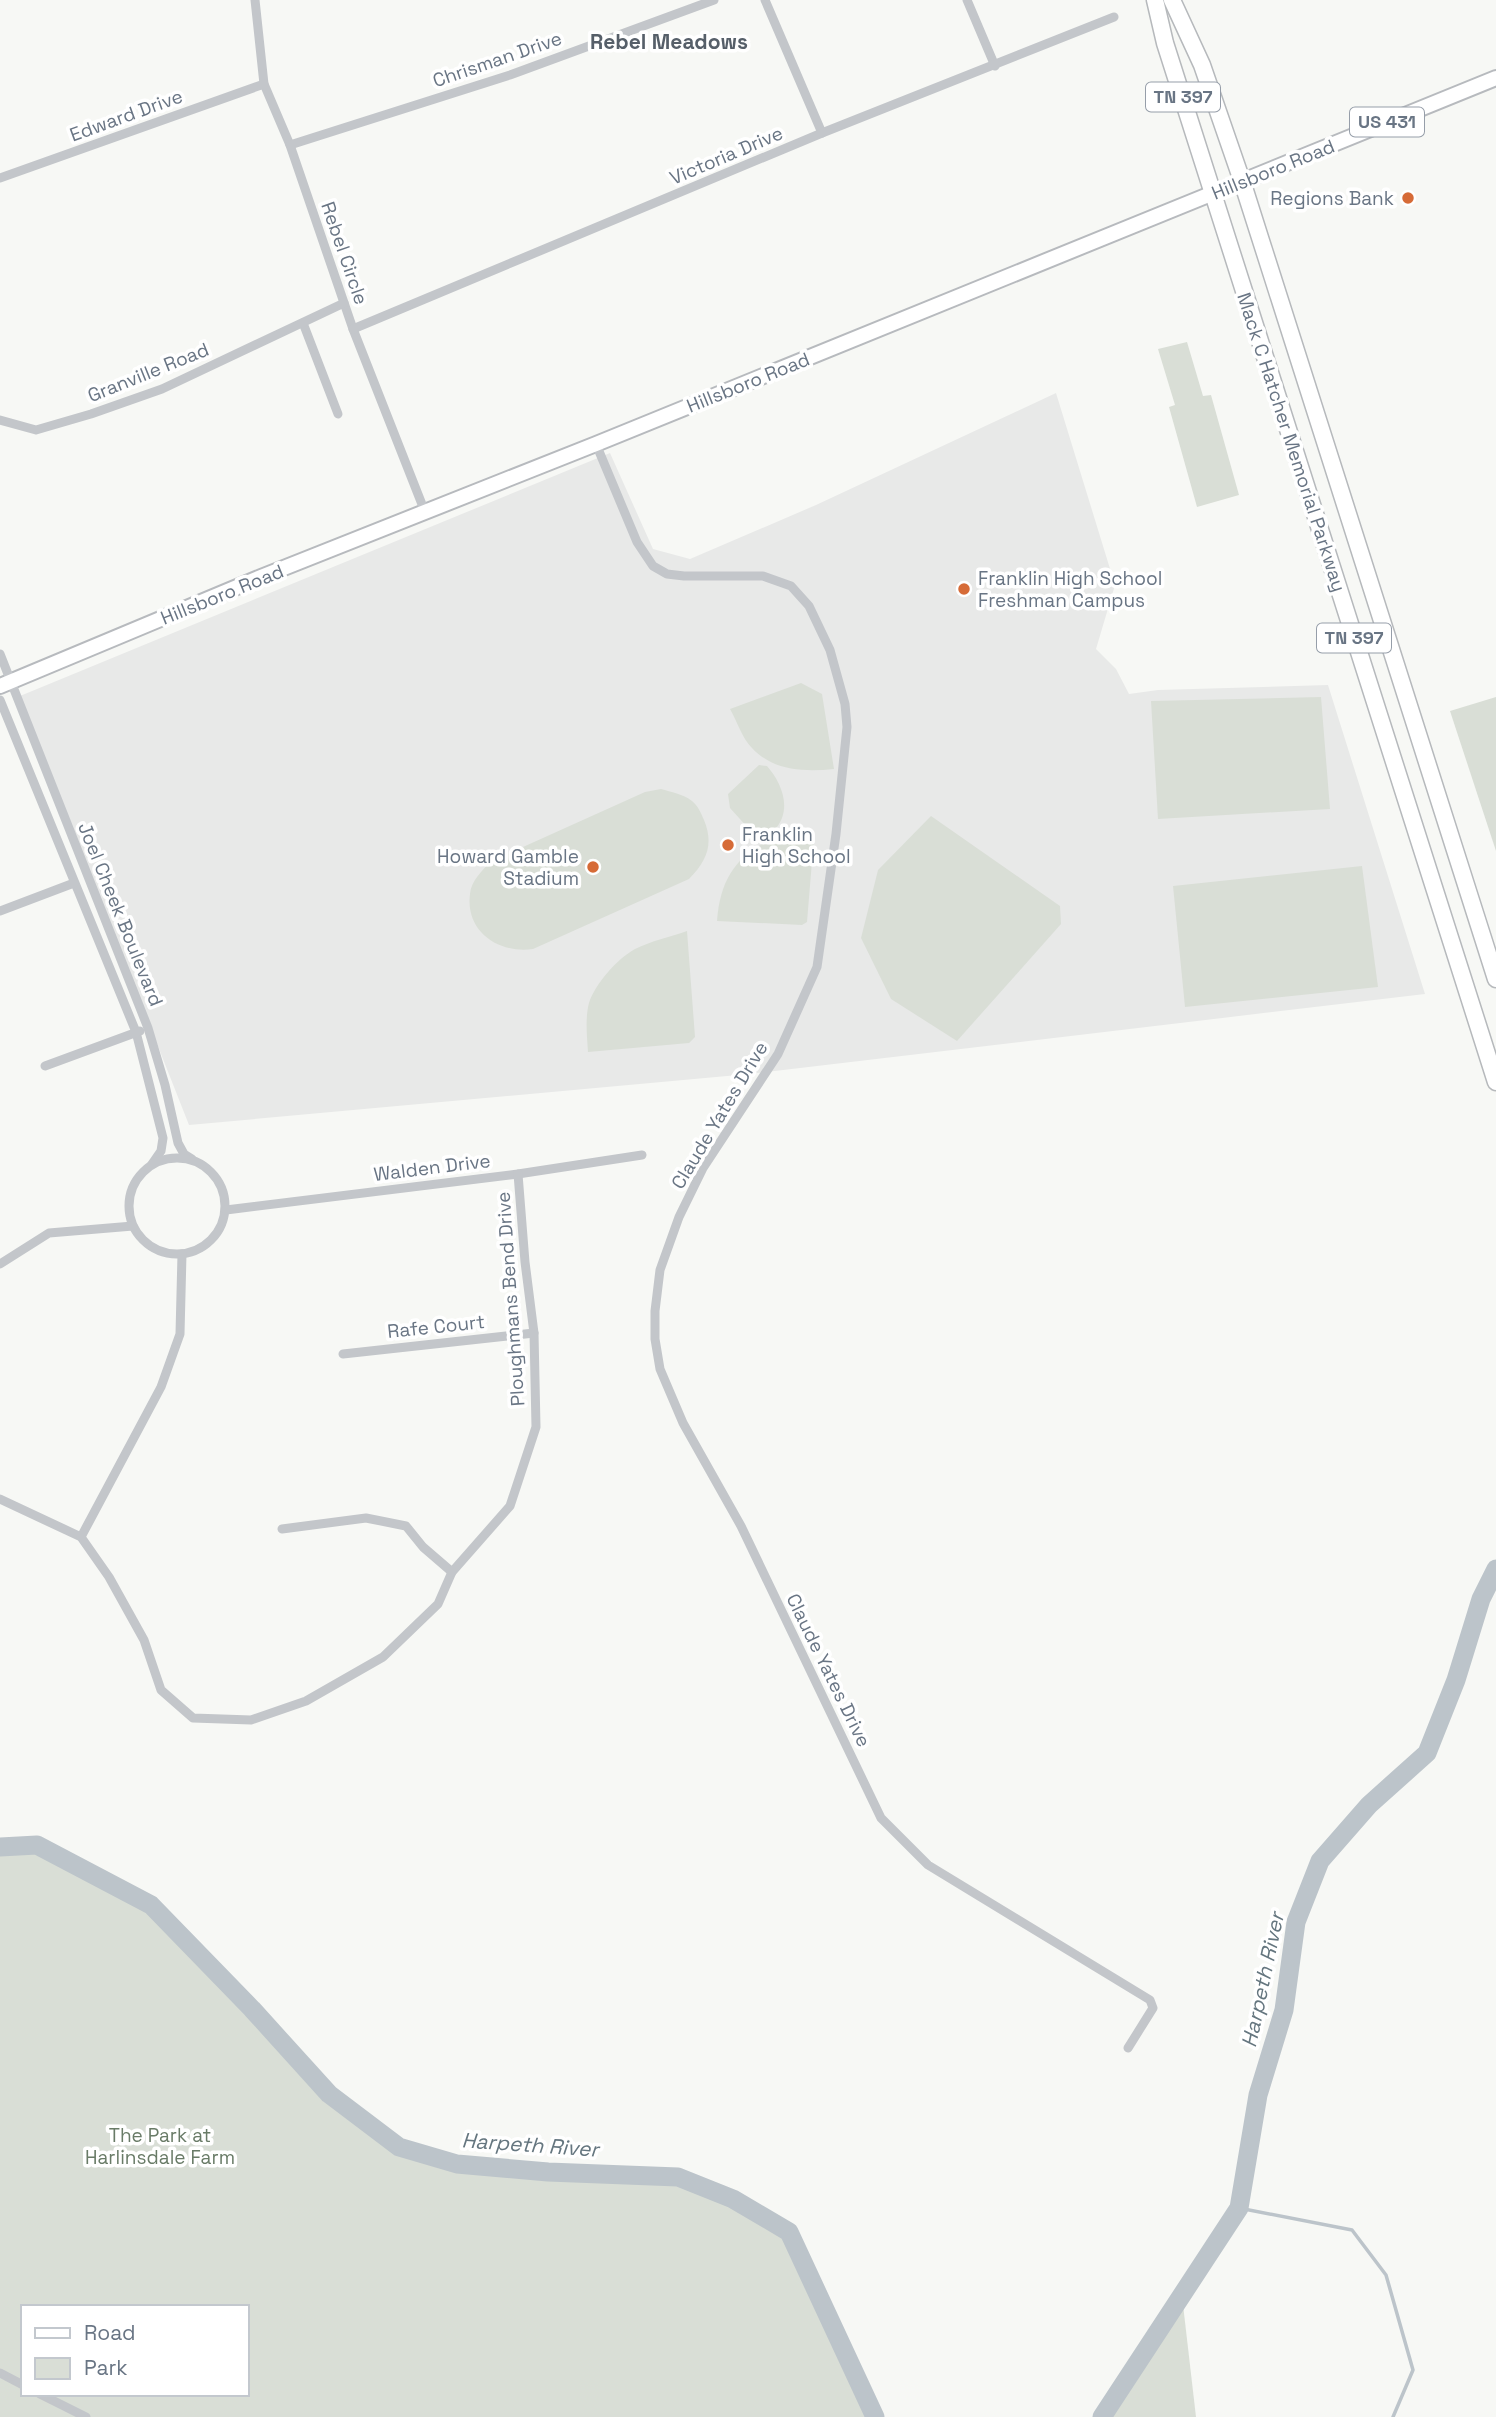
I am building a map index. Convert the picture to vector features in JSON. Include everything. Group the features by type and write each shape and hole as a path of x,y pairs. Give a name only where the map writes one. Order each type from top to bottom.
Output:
{"highway":[{"name":"Mack C Hatcher Memorial Parkway","path":"1155,0 1213,193 1496,1082"},
{"name":"Mack C Hatcher Memorial Parkway","path":"1172,0 1202,65 1242,181 1496,979"}],"main road":[{"name":"Hillsboro Road","path":"5,684 229,590 596,444 1496,78"}],"street":[{"name":"Rebel Circle","path":"255,0 264,84 290,145 353,329 425,512"},
{"name":"Chrisman Drive","path":"290,145 510,75 713,0"},
{"path":"765,0 822,134"},
{"path":"967,0 995,66"},
{"name":"Victoria Drive","path":"353,329 822,134 1114,17"},
{"name":"Edward Drive","path":"0,178 264,84"},
{"name":"Granville Road","path":"0,421 36,430 91,414 162,389 344,303"},
{"path":"303,323 338,414"},
{"name":"Claude Yates Drive","path":"596,444 637,542 653,566 667,574 684,576 764,576 791,586 809,606 830,650 843,696 847,727 836,834 817,967 778,1054 703,1168 679,1217 660,1270 655,1311 655,1339 660,1369 683,1423 741,1525 881,1818 928,1864 1150,2000 1153,2008 1128,2048"},
{"path":"0,654 5,684"},
{"name":"Joel Cheek Boulevard","path":"5,684 33,739 148,1028 165,1085 177,1143 184,1154 192,1159"},
{"name":"Joel Cheek Boulevard","path":"0,700 136,1032 163,1138 161,1151 152,1164"},
{"path":"20,747 33,739"},
{"path":"0,911 74,883"},
{"path":"45,1066 148,1028"},
{"name":"Walden Drive","path":"226,1210 518,1174 642,1155"},
{"path":"174,1156 192,1159 208,1168 220,1182 226,1210 222,1226 212,1240 200,1249 171,1254 155,1249 141,1239 133,1226 129,1198 138,1178 152,1164 174,1156"},
{"name":"Ploughmans Bend Drive","path":"0,1499 81,1537 109,1577 144,1640 161,1690 193,1718 251,1720 306,1701 383,1657 438,1604 452,1572 510,1506 537,1427 534,1333 518,1174"},
{"path":"0,1264 49,1233 133,1226"},
{"path":"81,1537 161,1387 180,1334 182,1254"},
{"name":"Rafe Court","path":"343,1354 534,1333"},
{"path":"282,1528 366,1518 405,1526 423,1547 452,1572"},
{"path":"0,2373 21,2384"},
{"path":"44,2396 86,2417"}],"shaded area":[{"name":"Franklin High School","path":"1056,393 1115,585 1096,649 1116,669 1129,694 1158,690 1328,685 1425,994 749,1074 189,1125 20,696 610,453 653,549 690,559 816,505"}],"green space":[{"path":"1187,342 1203,396 1211,395 1239,495 1197,507 1169,407 1175,405 1158,349"},
{"path":"801,683 822,694 834,769 801,770 780,766 760,756 748,744 730,709"},
{"path":"1321,697 1330,809 1158,819 1151,701"},
{"path":"1496,697 1496,851 1450,711"},
{"path":"759,765 767,766 772,772 783,795 784,811 777,827 758,839 730,808 728,794"},
{"name":"Howard Gamble Stadium","path":"661,789 692,801 707,829 707,852 689,879 533,949 520,950 497,944 479,929 473,919 470,894 480,873 490,862 645,792"},
{"path":"931,816 1060,906 1061,924 957,1041 891,999 861,938 878,870"},
{"path":"777,837 814,837 807,922 802,925 717,921 722,892 734,869 752,851"},
{"path":"1362,866 1378,987 1185,1007 1173,886"},
{"path":"687,931 695,1037 689,1043 588,1052 589,1003 608,972 635,949"},
{"name":"The Park at Harlinsdale Farm","path":"37,1845 151,1905 252,2009 329,2094 399,2147 458,2164 548,2172 678,2177 733,2199 789,2232 875,2417 0,2417 0,1847"},
{"path":"1182,2296 1196,2417 1102,2417 1112,2399"}],"waterway":[{"name":"Harpeth River","path":"1102,2417 1239,2208 1258,2095 1284,2010 1296,1922 1320,1861 1369,1805 1427,1753 1456,1680 1481,1599 1496,1569"},
{"name":"Harpeth River","path":"0,1847 37,1845 151,1905 252,2009 329,2094 399,2147 457,2164 548,2172 678,2177 733,2199 789,2232 875,2417"},
{"path":"1239,2208 1352,2230 1386,2275 1413,2370 1393,2417"}],"place":[{"name":"Regions Bank","path":"1408,198"},
{"name":"Franklin High School Freshman Campus","path":"964,589"},
{"name":"Franklin High School","path":"728,845"},
{"name":"Howard Gamble Stadium","path":"593,867"}],"district":[{"name":"Rebel Meadows","path":"669,42"}]}
